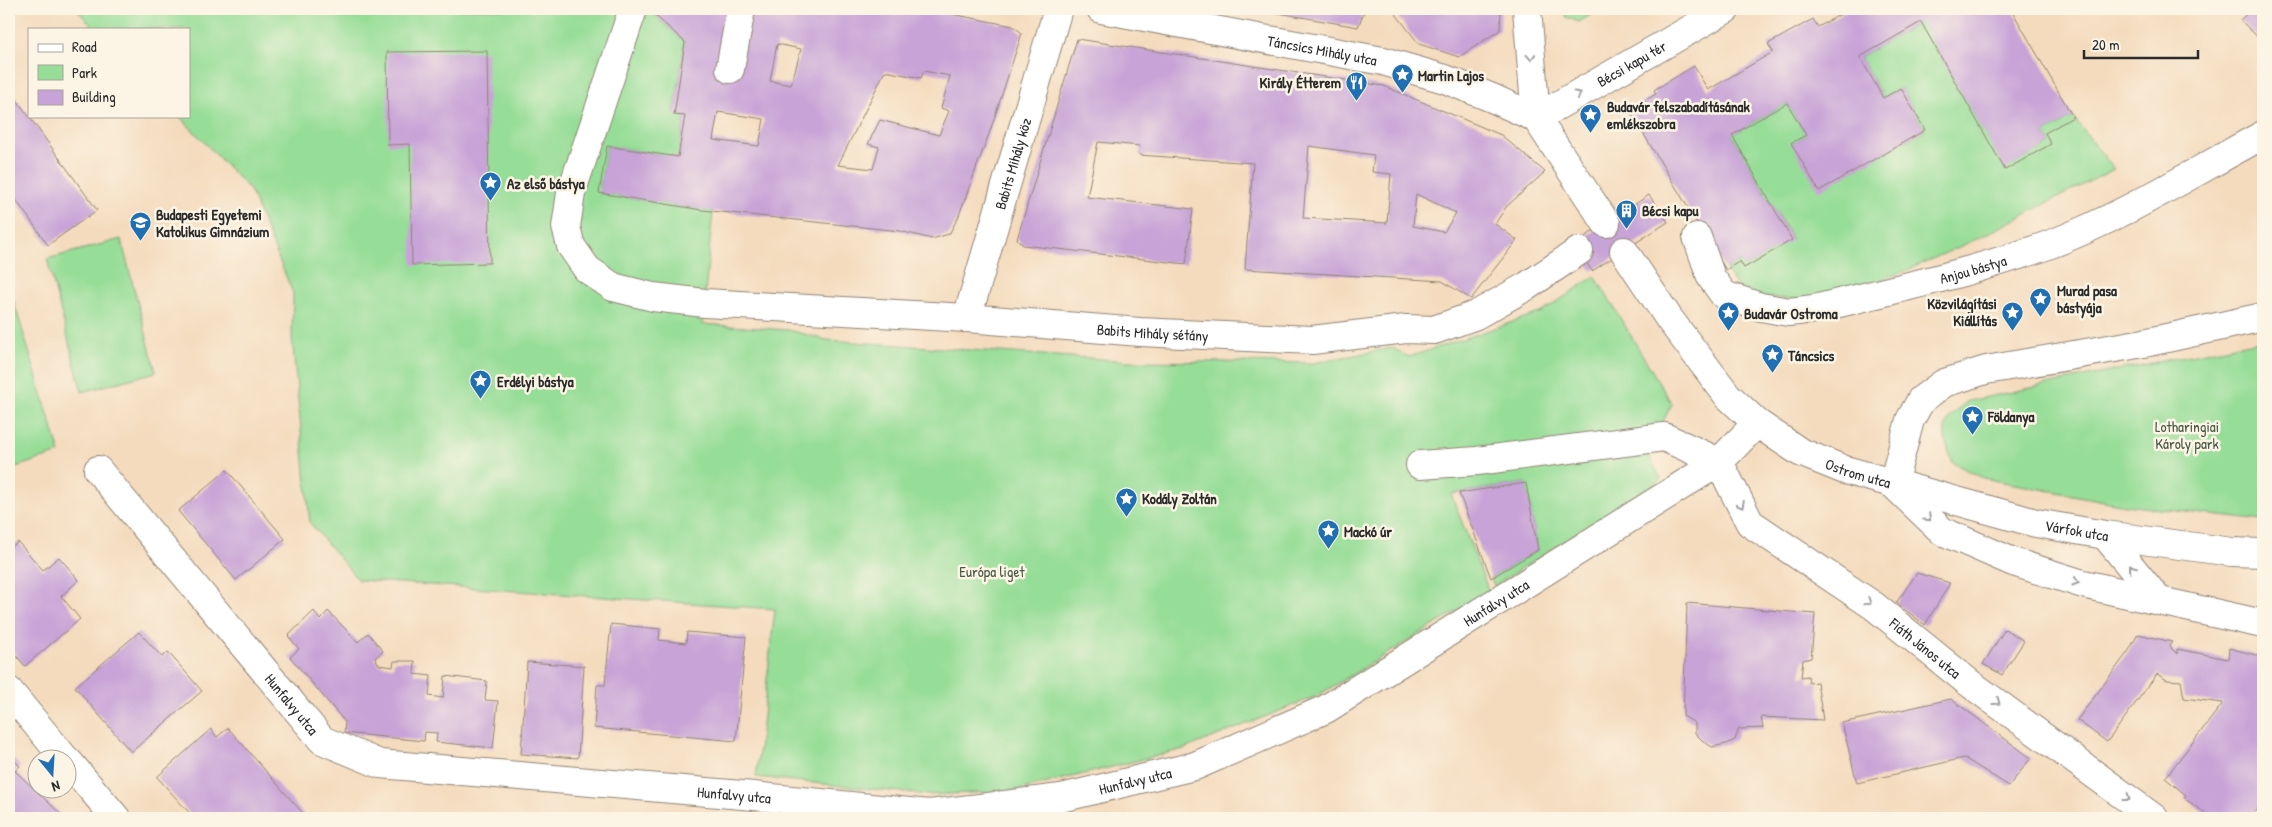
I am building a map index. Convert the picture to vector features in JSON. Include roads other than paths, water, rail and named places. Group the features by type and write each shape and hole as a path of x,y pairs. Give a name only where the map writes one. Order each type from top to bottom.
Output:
{"street":[{"name":"Babits Mihály sétány","path":"633,9 571,193 566,227 571,246 587,268 613,287 653,297 705,303 967,318 1140,332 1312,340 1406,329 1434,330 1476,315 1527,286 1579,251"},
{"path":"730,70 741,9"},
{"name":"Babits Mihály köz","path":"967,318 1058,9"},
{"name":"Táncsics Mihály utca","path":"1100,9 1384,61 1445,79 1536,118"},
{"path":"1527,9 1536,118 1606,223"},
{"name":"Bécsi kapu tér","path":"1536,118 1726,9"},
{"name":"Anjou bástya","path":"1697,237 1711,276 1724,295 1761,307 1789,312 1814,309 1985,266 2048,245 2104,221 2263,135"},
{"name":"Ostrom utca","path":"1624,251 1670,320 1706,370 1728,396 1757,423 1800,452 1844,470 1893,484 1942,531 2013,562 2083,584 2263,624"},
{"path":"1893,484 1910,420 1921,400 1944,383 1986,370 2144,344 2263,317"},
{"name":"Hunfalvy utca","path":"98,470 322,740 330,744 380,764 754,796 929,814 1062,798 1194,766 1326,709 1719,462 1757,423"},
{"path":"1420,465 1477,461 1664,436 1719,462"},
{"name":"Fiáth János utca","path":"1719,462 1750,523 1874,606 1968,682 2154,818"},
{"name":"Várfok utca","path":"1893,484 2036,523 2105,535 2232,552 2263,553"},
{"path":"2105,535 2159,601"},
{"path":"9,691 59,750"},
{"path":"78,773 116,818"}],"place":[{"name":"Martin Lajos","path":"1402,94"},
{"name":"Király Étterem","path":"1357,101"},
{"name":"Budavár felszabadításának emlékszobra","path":"1591,134"},
{"name":"Az első bástya","path":"491,202"},
{"name":"Bécsi kapu","path":"1626,229"},
{"name":"Budapesti Egyetemi Katolikus Gimnázium","path":"140,242"},
{"name":"Murad pasa bástyája","path":"2041,318"},
{"name":"Közvilágítási Kiállítás","path":"2013,331"},
{"name":"Budavár Ostroma","path":"1728,332"},
{"name":"Táncsics","path":"1772,374"},
{"name":"Erdélyi bástya","path":"481,400"},
{"name":"Földanya","path":"1972,435"},
{"name":"Kodály Zoltán","path":"1126,517"},
{"name":"Mackó úr","path":"1328,550"}],"park label":[{"name":"Lotharingiai Károly park","path":"2187,434"},
{"name":"Európa liget","path":"992,571"}]}
